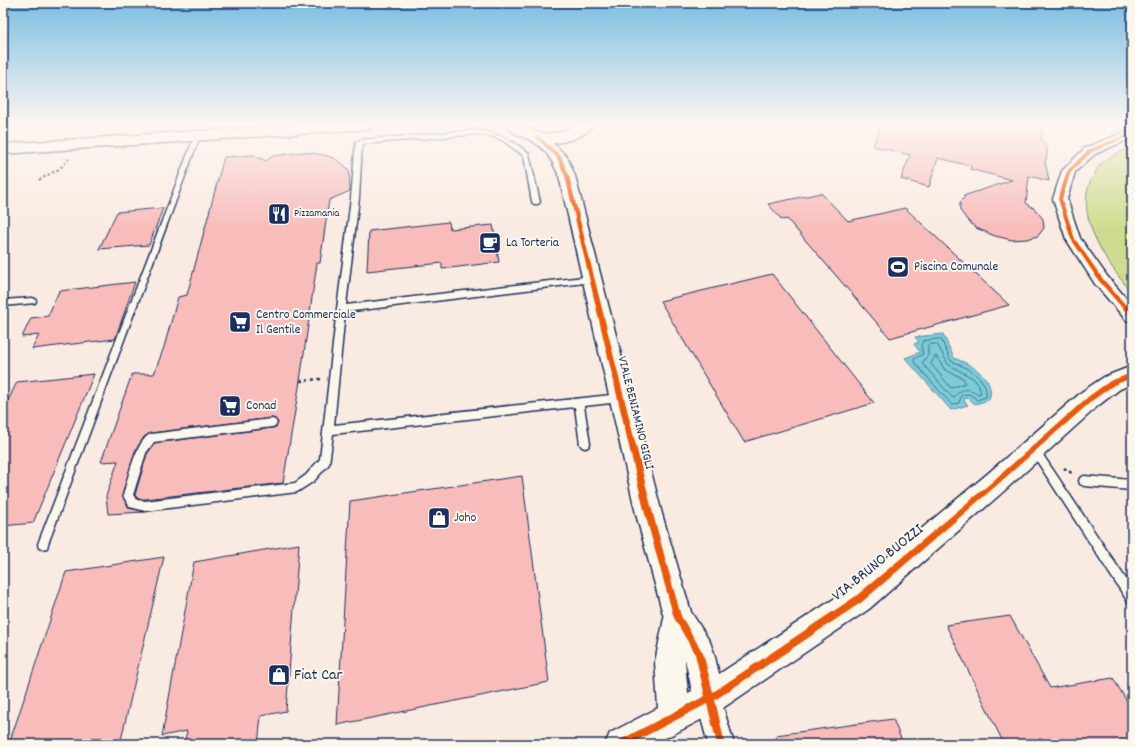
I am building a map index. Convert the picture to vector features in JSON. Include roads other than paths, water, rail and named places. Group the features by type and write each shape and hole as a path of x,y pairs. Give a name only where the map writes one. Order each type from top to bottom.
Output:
{"street":[{"name":"VIALE BENIAMINO GIGLI","path":"560,159 567,176 649,514 678,618 699,653 709,699"},
{"path":"1082,159 1069,171 1060,199 1073,239 1101,280 1132,316"},
{"name":"VIA BRUNO BUOZZI","path":"621,744 709,699 859,599 1090,398 1112,383 1132,375"},
{"name":"VIALE BENIAMINO GIGLI","path":"674,717 670,662 678,618"},
{"path":"709,699 721,744"}],"lane":[{"path":"43,544 188,159"},
{"path":"272,423 151,438 142,450 128,496 134,504 145,506 297,487 310,478 325,461 341,309 355,198 358,159"},
{"path":"528,159 536,202"},
{"path":"341,309 592,279"},
{"path":"3,303 32,300"},
{"path":"328,430 620,398"},
{"path":"578,403 585,444"},
{"path":"1033,449 1132,598"},
{"path":"1084,481 1132,485"}],"water":[{"path":"943,334 954,358 975,368 986,379 990,392 989,400 975,404 968,398 963,399 968,405 951,410 905,358 920,352 914,344 919,342 915,337"}],"place":[{"name":"Pizzamania","path":"279,214"},
{"name":"La Torteria","path":"490,243"},
{"name":"Piscina Comunale","path":"898,267"},
{"name":"Centro Commerciale Il Gentile","path":"240,322"},
{"name":"Conad","path":"230,406"},
{"name":"Joho","path":"439,518"},
{"name":"Fiat Car","path":"279,675"}]}
